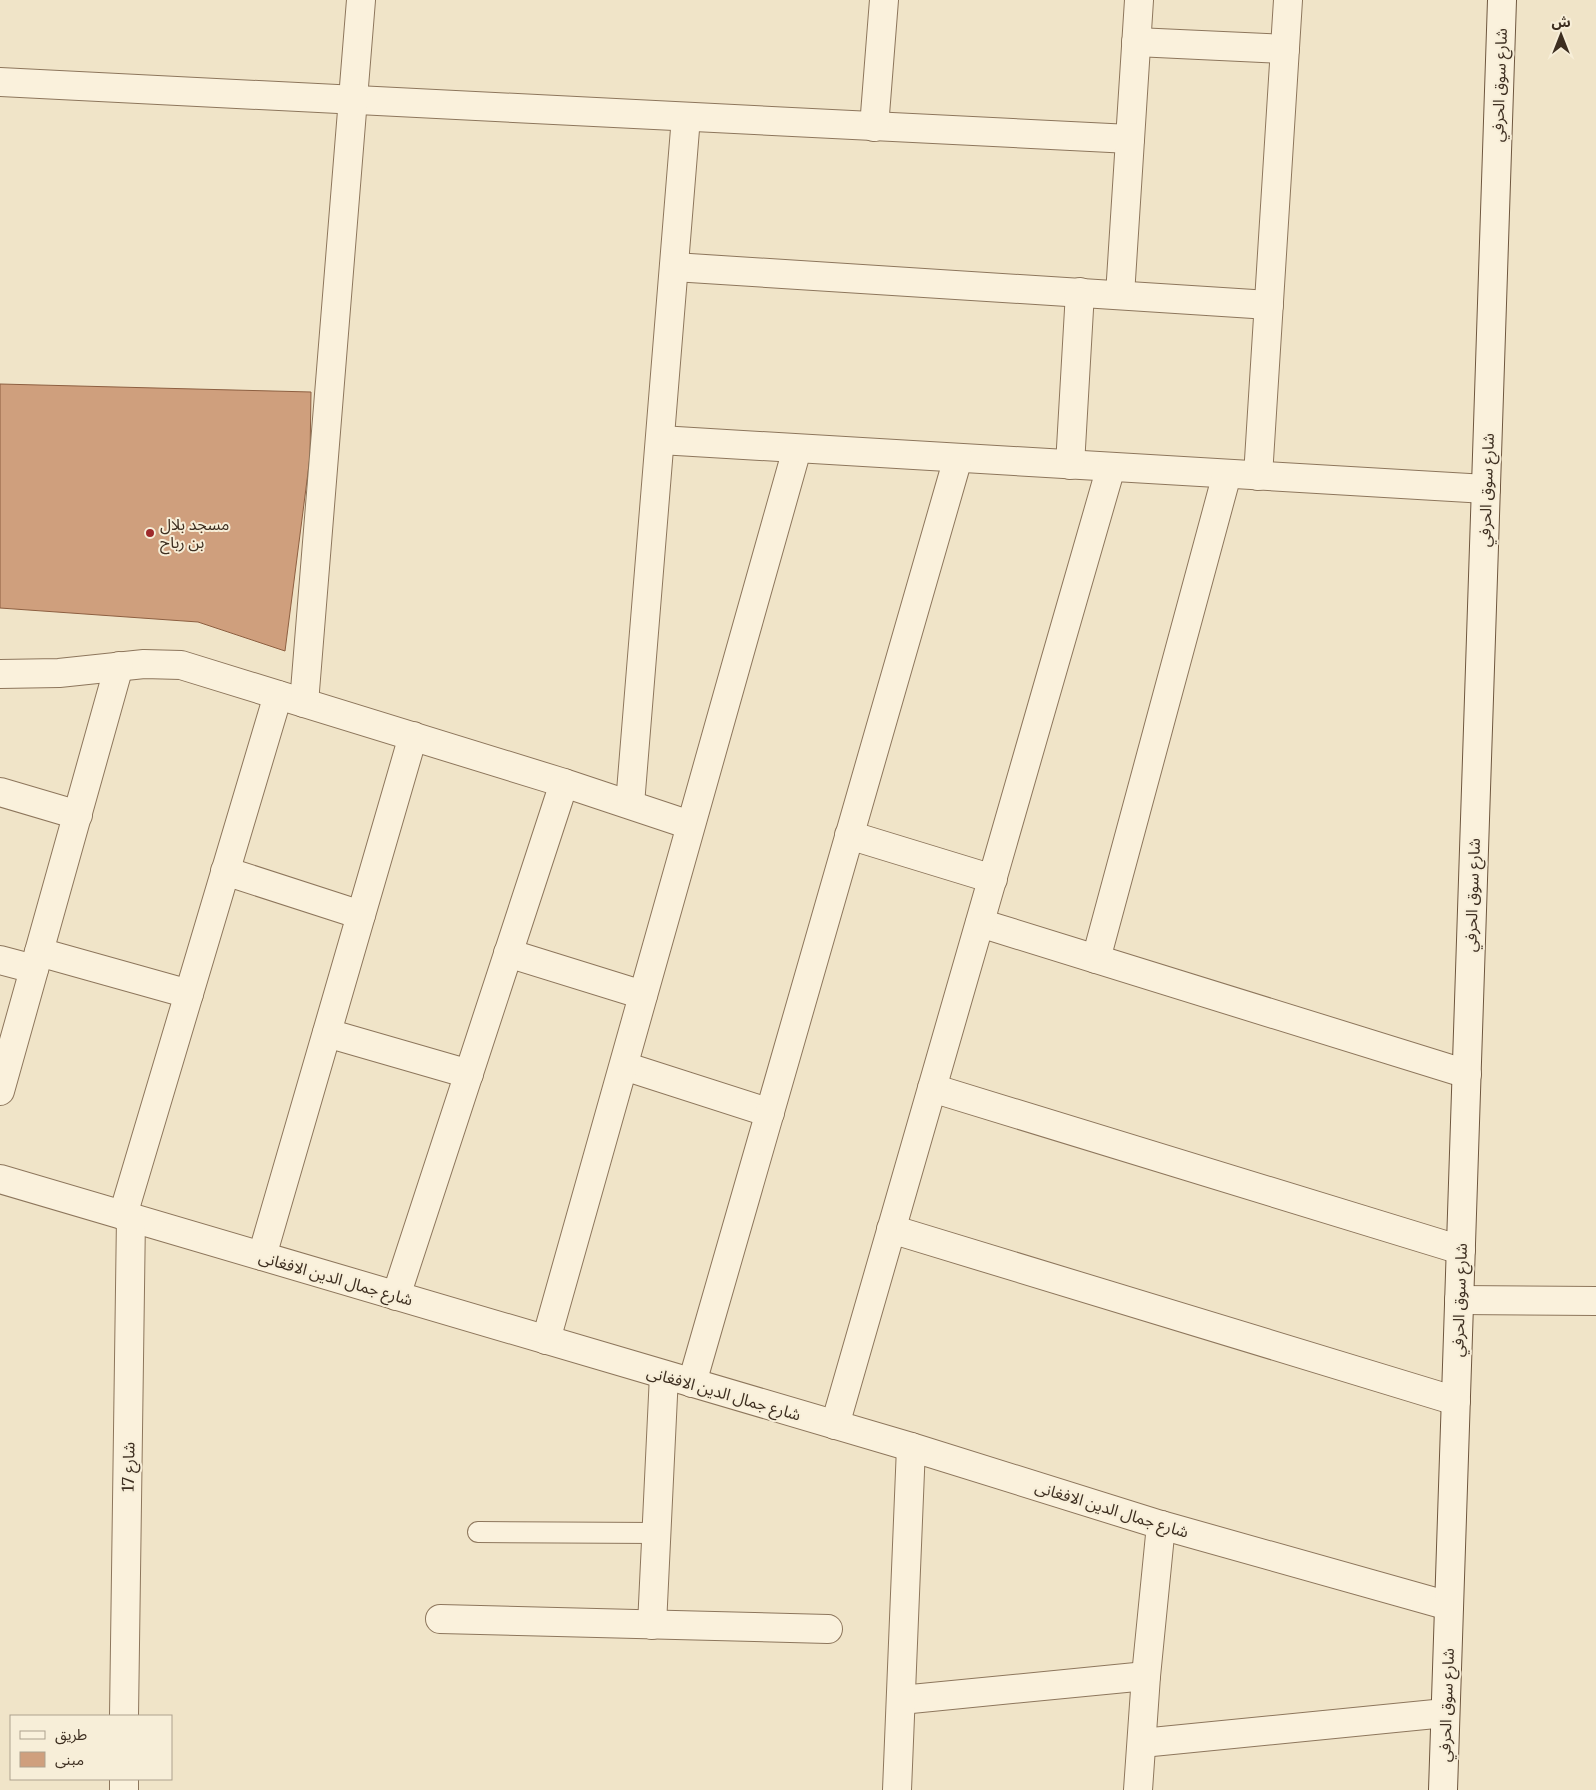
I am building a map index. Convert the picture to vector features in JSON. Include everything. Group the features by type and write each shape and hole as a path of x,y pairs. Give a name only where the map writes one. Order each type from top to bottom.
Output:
{"street":[{"path":"304,703 360,0"},
{"path":"874,127 884,0"},
{"path":"1120,295 1139,0"},
{"path":"1258,476 1288,0"},
{"name":"شارع سوق الحرفي","path":"1443,1790 1502,0"},
{"path":"1136,42 1285,49"},
{"path":"0,82 1130,140"},
{"path":"630,804 686,117"},
{"path":"674,267 1269,304"},
{"path":"1070,465 1080,292"},
{"path":"660,440 1486,489"},
{"path":"546,1340 797,449"},
{"path":"692,1383 958,458"},
{"path":"835,1425 1111,467"},
{"path":"1096,959 1227,474"},
{"path":"0,674 59,674 144,664 181,665 564,783 690,824"},
{"path":"0,1091 119,666"},
{"name":"شارع 17","path":"124,1715 127,1216 189,994 278,695"},
{"path":"262,1256 413,736"},
{"path":"396,1296 564,783"},
{"path":"0,792 78,815"},
{"path":"850,835 993,878"},
{"path":"225,871 362,915"},
{"path":"980,923 1467,1074"},
{"path":"508,954 643,995"},
{"path":"0,960 37,960 189,994"},
{"path":"327,1033 468,1074"},
{"path":"624,1066 770,1113"},
{"path":"932,1088 1461,1250"},
{"name":"شارع جمال الدين الافغانى","path":"0,1179 911,1447 1161,1525 1449,1606"},
{"path":"891,1230 1456,1402"},
{"path":"1459,1300 1596,1301"},
{"path":"652,1625 664,1375"},
{"path":"897,1790 911,1447"},
{"path":"1138,1790 1146,1676 1161,1525"},
{"path":"440,1619 828,1629"},
{"path":"901,1700 1146,1676"},
{"path":"1142,1742 1446,1713"}],"lane":[{"path":"478,1532 656,1533"}],"building":[{"name":"مسجد بلال بن رباح","path":"0,384 311,392 310,457 285,651 198,622 0,608"}],"place":[{"name":"مسجد بلال بن رباح","path":"150,533"}]}
